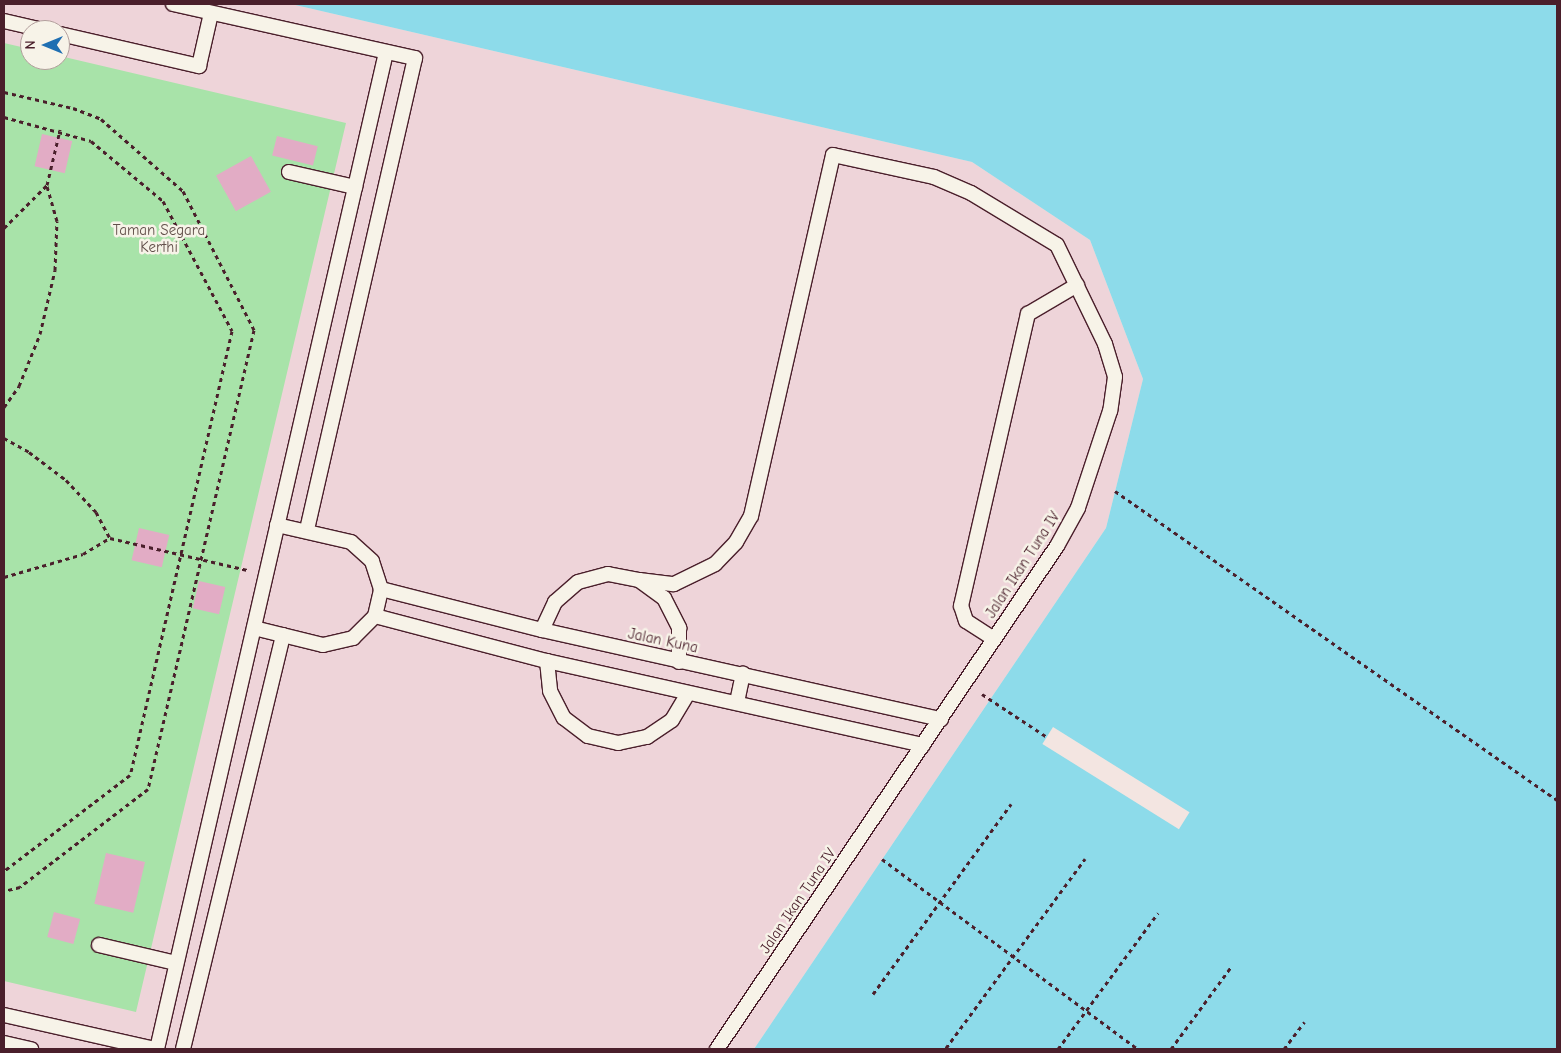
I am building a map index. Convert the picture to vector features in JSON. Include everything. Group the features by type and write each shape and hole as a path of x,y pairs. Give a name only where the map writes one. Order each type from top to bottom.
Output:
{"lane":[{"path":"173,4 415,58 306,531"},
{"path":"70,36 199,66 211,13"},
{"path":"4,21 20,25"},
{"path":"4,1015 156,1049 386,52"},
{"name":"Jalan Ikan Tuna IV","path":"638,580 674,584 715,564 736,542 751,516 833,154 934,177 971,192 1057,245 1105,344 1115,377 1110,411 1078,508 994,639 717,1049"},
{"path":"290,172 355,187"},
{"path":"994,639 966,621 961,606 1028,314 1077,285"},
{"path":"254,628 323,645 353,638 375,616 381,589 372,561 352,542 277,525"},
{"path":"542,630 554,602 578,582 608,574 638,580 664,598 679,628 679,662"},
{"name":"Jalan Kuna","path":"381,589 542,630 679,662 743,674 941,718"},
{"path":"375,616 547,661 923,745"},
{"path":"183,1049 283,635"},
{"path":"547,661 550,691 564,718 588,736 618,743 648,737 672,720 688,694"},
{"path":"737,702 743,674"},
{"path":"99,945 176,963"},
{"path":"4,1043 31,1049"}],"path":[{"path":"4,92 73,108 101,119 183,191 254,330 148,789 20,887 4,891"},
{"path":"4,117 60,130 91,141 163,200 232,331 178,554 130,775 4,871"},
{"path":"4,407 19,386 40,334 54,270 57,221 47,185 60,130"},
{"path":"4,228 47,185"},
{"path":"4,438 29,452 66,480 96,512 110,538"},
{"path":"1115,492 1557,800"},
{"path":"4,577 83,554 110,538 266,575"},
{"path":"986,697 1047,737"},
{"path":"873,994 1011,804"},
{"path":"882,859 1138,1049"},
{"path":"946,1048 1085,859"},
{"path":"1058,1049 1158,913"},
{"path":"1171,1049 1231,967"},
{"path":"1284,1049 1304,1022"}],"shaded area":[{"path":"4,4 291,4 972,162 1090,240 1143,379 1106,528 754,1049 4,1049"}],"green space":[{"name":"Taman Segara Kerthi","path":"4,43 20,47 20,70 70,70 70,58 346,123 136,1012 4,981"}],"water":[{"path":"291,4 1557,4 1557,1049 754,1049 1106,528 1143,379 1090,240 972,162"}],"pier":[{"path":"1053,727 1190,812 1179,829 1042,744"}],"building":[{"path":"42,134 72,141 65,173 35,166"},
{"path":"277,136 318,146 313,166 272,155"},
{"path":"251,156 271,192 236,211 216,175"},
{"path":"139,528 169,535 162,567 132,560"},
{"path":"199,581 225,587 219,614 193,608"},
{"path":"106,853 145,862 133,913 94,904"},
{"path":"54,912 80,919 73,944 47,937"}]}
